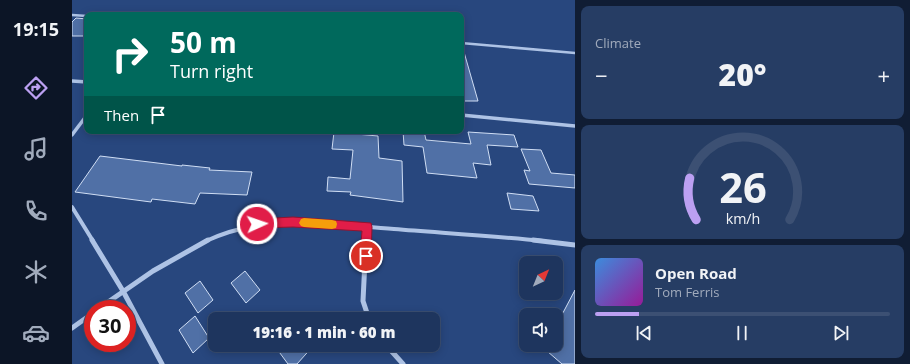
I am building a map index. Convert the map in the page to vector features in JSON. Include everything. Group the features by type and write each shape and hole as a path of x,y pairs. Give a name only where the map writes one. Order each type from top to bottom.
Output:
{"street":[{"path":"72,15 84,16"},
{"path":"464,43 575,53"},
{"path":"72,81 84,82"},
{"path":"464,116 575,126"},
{"path":"72,135 84,119"},
{"path":"72,207 123,291 162,364"},
{"path":"110,300 191,248 227,232 257,224 293,222 521,238 575,245"},
{"path":"367,227 363,301 367,312"},
{"path":"72,328 84,319"},
{"path":"392,352 403,364"}],"building":[{"path":"76,18 84,19 83,36 72,36 72,22"},
{"path":"464,52 478,101 464,101"},
{"path":"468,132 514,135 518,147 487,145 491,165 473,163 477,178 427,173 423,147 404,145 403,134 425,134 426,140 471,144"},
{"path":"334,134 378,136 379,158 402,161 403,202 350,195 351,192 327,191 328,177 350,179 353,150 332,149"},
{"path":"521,149 541,150 551,173 575,175 575,188 529,184 524,170 530,171"},
{"path":"100,156 210,168 209,170 252,172 247,195 200,193 195,204 152,199 151,202 75,192"},
{"path":"507,193 533,196 539,211 511,209"},
{"path":"245,271 260,290 246,303 231,283"},
{"path":"200,281 213,300 198,313 185,293"},
{"path":"575,290 575,364 562,364 548,352 563,352 563,313"},
{"path":"195,316 208,336 208,339 193,353 179,330"},
{"path":"279,352 308,352 297,364 288,364"}],"slow traffic":[{"path":"304,223 332,224"}],"route":[{"path":"257,224 293,222 367,227 366,256"}]}
